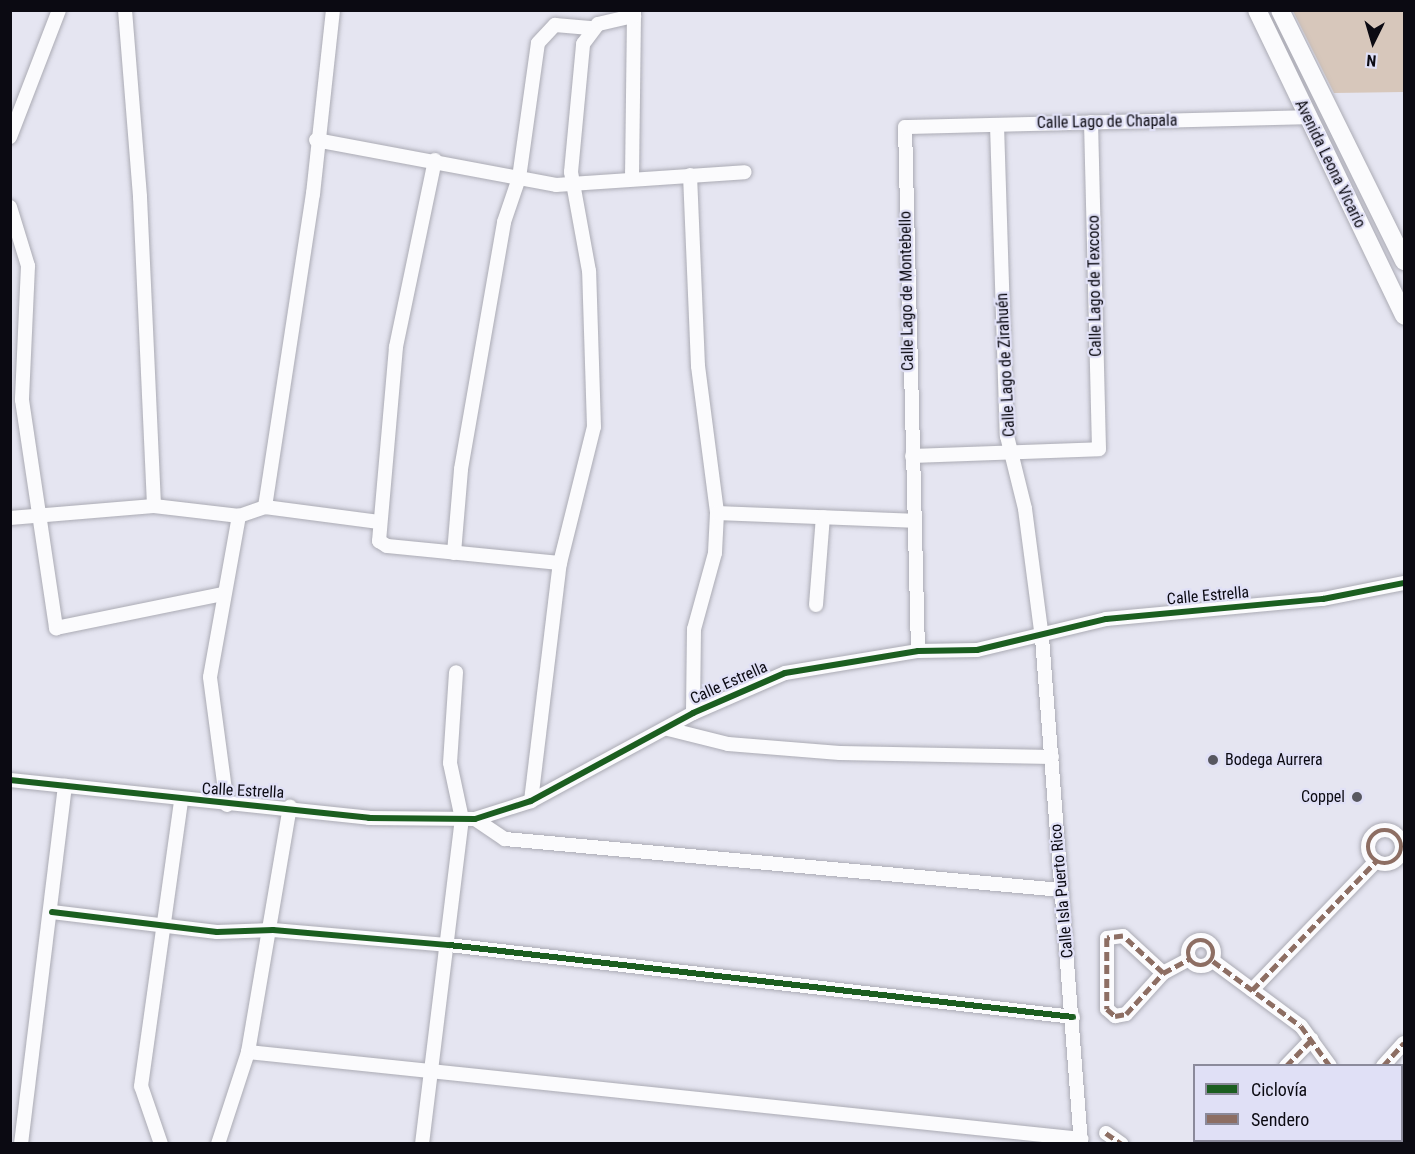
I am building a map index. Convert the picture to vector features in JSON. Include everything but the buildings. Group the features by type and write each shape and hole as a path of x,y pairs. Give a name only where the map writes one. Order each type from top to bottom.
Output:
{"street":[{"path":"10,137 59,10"},
{"path":"124,10 140,196 154,506"},
{"path":"265,507 313,194 316,140 333,10"},
{"name":"Avenida Leona Vicario","path":"1257,10 1404,316"},
{"name":"Avenida Leona Vicario","path":"1280,10 1404,261"},
{"path":"454,553 467,434 504,222 519,178 538,42 555,25 593,28 634,13 632,178"},
{"path":"531,801 560,563 594,427 590,281 574,185 583,44 593,28"},
{"name":"Calle Lago de Chapala","path":"905,127 1308,117"},
{"name":"Calle Lago de Texcoco","path":"1012,453 1100,449 1091,123"},
{"name":"Calle Lago de Zirahuén","path":"997,125 1006,436 1012,453 1042,638"},
{"name":"Calle Lago de Montebello","path":"905,127 912,521 918,651"},
{"path":"316,140 435,160 499,178 519,178 574,185 632,178 745,172"},
{"path":"435,160 396,347 379,522 380,544 560,563"},
{"path":"690,175 698,366 717,513 715,553 694,629 693,713"},
{"path":"10,207 28,266 20,357 37,516 56,628 223,594"},
{"path":"912,456 1012,453"},
{"path":"10,518 154,506 239,516 265,507 379,522"},
{"path":"717,513 912,521"},
{"path":"227,805 210,677 223,594 239,516"},
{"path":"816,605 823,518"},
{"name":"Calle Estrella","path":"10,780 227,805 290,807 369,818 468,819 531,801 668,729 693,713 785,673 918,651 977,650 1042,638 1106,619 1323,599 1404,583"},
{"name":"Calle Isla Puerto Rico","path":"1042,638 1081,1141"},
{"path":"422,1143 468,819 450,763 456,672"},
{"path":"668,729 728,744 840,753 1052,757"},
{"path":"21,1143 52,912 65,786"},
{"path":"161,1143 141,1086 160,924 181,800"},
{"path":"218,1143 248,1052 273,930 290,807"},
{"path":"468,819 506,840 1061,890"},
{"path":"1252,990 1376,861"},
{"path":"52,912 217,932 273,930 449,945 1073,1017"},
{"path":"1163,973 1123,936 1107,938 1107,1009 1115,1016 1126,1014 1163,973 1189,959"},
{"path":"1189,959 1190,946 1202,940 1214,947 1213,961"},
{"path":"1189,959 1201,967 1213,961"},
{"path":"1213,961 1312,1039 1329,1064"},
{"path":"1287,1064 1312,1039"},
{"path":"1384,1064 1404,1043"},
{"path":"248,1052 432,1069 1081,1141"},
{"path":"1106,1133 1122,1143"}],"shaded area":[{"path":"1293,11 1404,11 1404,92 1334,93"}],"marked path":[{"path":"1385,830 1397,835 1402,847 1397,859 1385,864 1373,859 1368,847 1373,835 1385,830"},
{"path":"1252,990 1376,861"},
{"path":"1163,973 1123,936 1107,938 1107,1009 1115,1016 1126,1014 1163,973 1189,959"},
{"path":"1201,940 1210,944 1214,953 1210,962 1201,966 1192,962 1188,953 1192,944 1201,940"},
{"path":"1213,961 1301,1026 1329,1064"},
{"path":"1288,1064 1312,1039"},
{"path":"1385,1064 1404,1043"},
{"path":"1106,1133 1122,1144"}],"cycle path":[{"path":"10,780 369,818 475,819 531,801 693,713 785,673 918,651 977,650 1106,619 1323,599 1404,583"},
{"path":"52,912 217,932 273,930 449,945 1073,1017"}],"place":[{"name":"Bodega Aurrera","path":"1213,760"},
{"name":"Coppel","path":"1357,797"}]}
